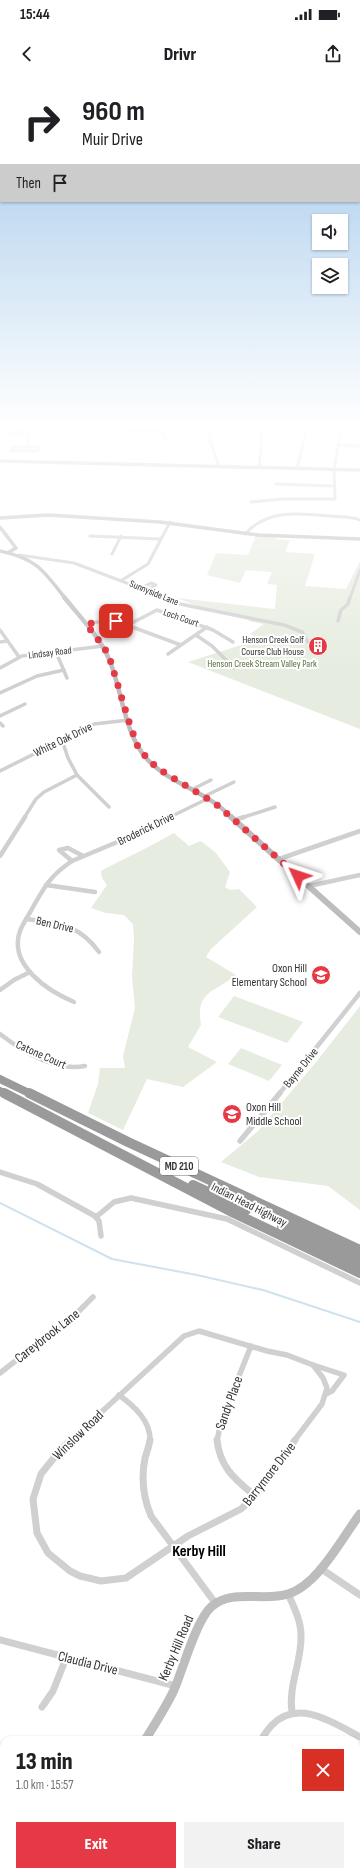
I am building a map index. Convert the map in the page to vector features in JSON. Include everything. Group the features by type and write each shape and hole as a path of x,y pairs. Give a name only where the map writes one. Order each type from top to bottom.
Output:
{"highway":[{"name":"Indian Head Highway","path":"0,1079 128,1142 360,1250"},
{"name":"Indian Head Highway","path":"0,1091 162,1174 234,1213 360,1273"},
{"path":"128,1142 199,1181 360,1257"},
{"path":"162,1174 208,1192 360,1264"}],"main road":[{"path":"0,518 48,516 170,522 245,534 299,538 360,539"},
{"path":"0,527 19,555"},
{"path":"0,551 14,547"},
{"path":"9,552 14,547"},
{"path":"0,551 19,555 41,568 103,646 111,661 138,747 148,761 157,768 207,797 235,820 360,932"},
{"path":"216,1604 232,1598 288,1594 306,1583 320,1568 360,1514"},
{"name":"Kerby Hill Road","path":"147,1736 176,1686 203,1619 209,1610 216,1604"}],"street":[{"path":"245,534 260,521 282,515 322,515 360,520"},
{"path":"122,580 147,565 170,522"},
{"path":"90,536 121,536 161,539"},
{"path":"112,554 121,536"},
{"name":"Sunnyside Lane","path":"19,555 74,563 122,580 180,604 287,626 302,632 308,642"},
{"path":"338,621 341,610 348,604 360,570"},
{"path":"141,588 151,583 156,585 145,590"},
{"name":"Loch Court","path":"128,625 156,610 207,627 233,642"},
{"path":"86,624 110,620 181,644"},
{"path":"168,654 207,627"},
{"path":"0,630 19,657"},
{"path":"196,635 209,642 234,668"},
{"path":"0,642 7,641"},
{"name":"Lindsay Road","path":"0,668 19,657 103,646"},
{"path":"56,652 67,678"},
{"path":"0,693 37,676 64,670"},
{"path":"0,716 25,704"},
{"name":"White Oak Drive","path":"0,771 95,724 129,720"},
{"path":"62,740 76,775 109,808"},
{"path":"0,856 36,799 44,792 76,775"},
{"path":"193,789 211,780"},
{"name":"Broderick Drive","path":"74,1002 47,988 30,972 21,957 18,942 20,931 46,885 55,873 72,861 116,844 234,782"},
{"path":"235,820 275,807"},
{"path":"279,859 360,830"},
{"path":"72,861 59,851 65,847 72,848 83,856"},
{"path":"309,886 360,875"},
{"path":"46,885 95,892"},
{"name":"Ben Drive","path":"26,919 64,925 77,930 91,940 99,952"},
{"path":"0,990 10,982 30,972"},
{"name":"Bayne Drive","path":"240,1141 360,993"},
{"name":"Catone Court","path":"0,1034 24,1049 60,1066 74,1068 85,1066"},
{"path":"0,1172 37,1184 96,1218 99,1221 101,1236"},
{"path":"96,1218 114,1201 127,1198 219,1216 360,1283"},
{"name":"Careybrook Lane","path":"0,1373 79,1311 93,1297"},
{"name":"Winslow Road","path":"173,1547 132,1575 120,1580 101,1581 80,1576 66,1569 48,1552 37,1533 34,1518 33,1499 38,1481 44,1468 61,1448 180,1339 192,1332 207,1332 266,1351 287,1355 344,1375"},
{"name":"Sandy Place","path":"251,1346 221,1422 217,1441 222,1462 232,1477 255,1496"},
{"path":"313,1365 324,1380 326,1394"},
{"name":"Barrymore Drive","path":"173,1547 196,1532 241,1509 255,1496 274,1467 315,1414 326,1394 332,1391 344,1375"},
{"path":"119,1395 138,1412 148,1428 150,1436 144,1466 144,1500 151,1516 216,1604"},
{"path":"320,1568 360,1595"},
{"path":"288,1594 295,1608 302,1633 300,1651 292,1682 290,1703 292,1712"},
{"name":"Claudia Drive","path":"0,1640 176,1686"},
{"path":"42,1707 53,1692 66,1658"},
{"path":"263,1736 274,1722 292,1712 303,1712 318,1715 358,1736"}],"green space":[{"name":"Henson Creek Stream Valley Park","path":"256,535 290,540 285,552 315,554 305,586 346,589 360,561 360,729 188,662 260,639 250,634 264,624 248,621 250,619 204,609 177,598 275,609 277,585 267,584 272,572 246,570 240,583 207,575 216,553 248,555"},
{"path":"174,833 189,846 201,841 216,853 230,872 225,887 230,890 239,889 257,907 211,949 206,957 236,975 208,994 204,999 201,1005 201,1025 188,1047 217,1062 183,1087 147,1079 123,1130 88,1113 98,1084 100,1068 125,1068 123,1056 135,1008 132,977 134,938 133,924 124,915 106,913 91,908 107,885 102,878 101,871"},
{"path":"234,996 303,1022 287,1043 218,1017"},
{"path":"360,1006 360,1210 328,1186 259,1177 221,1162 258,1131 317,1061"},
{"path":"241,1048 282,1065 269,1081 228,1064"}],"waterway":[{"path":"0,1203 112,1259 197,1275 263,1290 360,1322"}],"place":[{"name":"Henson Creek Golf Course Club House","path":"318,646"},
{"name":"Oxon Hill Elementary School","path":"321,975"},
{"name":"Oxon Hill Middle School","path":"232,1114"}],"district":[{"name":"Kerby Hill","path":"199,1551"}],"route":[{"path":"116,621 110,620 86,624 109,656 130,725 138,747 143,755 148,761 168,775 209,798 298,876"}]}
